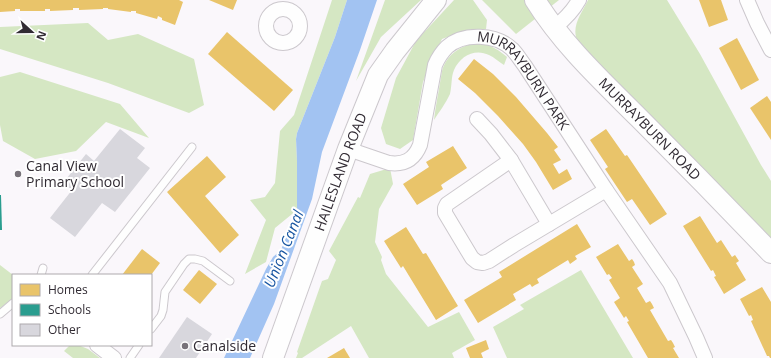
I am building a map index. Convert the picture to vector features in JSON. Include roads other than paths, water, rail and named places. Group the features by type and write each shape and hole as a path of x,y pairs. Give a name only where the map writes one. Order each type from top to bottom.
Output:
{"street":[{"name":"HAILESLAND ROAD","path":"273,358 348,149 378,75 395,51 436,0"},
{"name":"MURRAYBURN ROAD","path":"535,0 554,28 595,74 716,195 771,253"},
{"path":"554,28 567,16 579,0"},
{"path":"747,0 771,50"},
{"name":"MURRAYBURN PARK","path":"348,149 396,164 403,163 414,156 420,145 435,65 443,51 457,41 466,38 492,38 502,42 512,49 525,66 606,190 670,283 705,358"},
{"path":"477,119 491,134 510,160 549,224"},
{"path":"510,160 447,204 445,208 445,213 472,258 477,262 484,263 489,261 606,190"},
{"path":"98,346 114,358"}],"lane":[{"path":"93,274 192,147"},
{"path":"152,328 161,316 163,310 164,292 189,259 203,261 230,281"},
{"path":"0,314 12,304"},
{"path":"130,358 138,346"}],"water":[{"name":"Union Canal","path":"347,0 377,0 322,152 312,199 274,304 250,358 224,358 266,269 273,257 281,250 297,210 297,133 335,37"}],"place":[{"name":"Canal View Primary School","path":"18,174"},
{"name":"Canalside","path":"185,346"}]}
